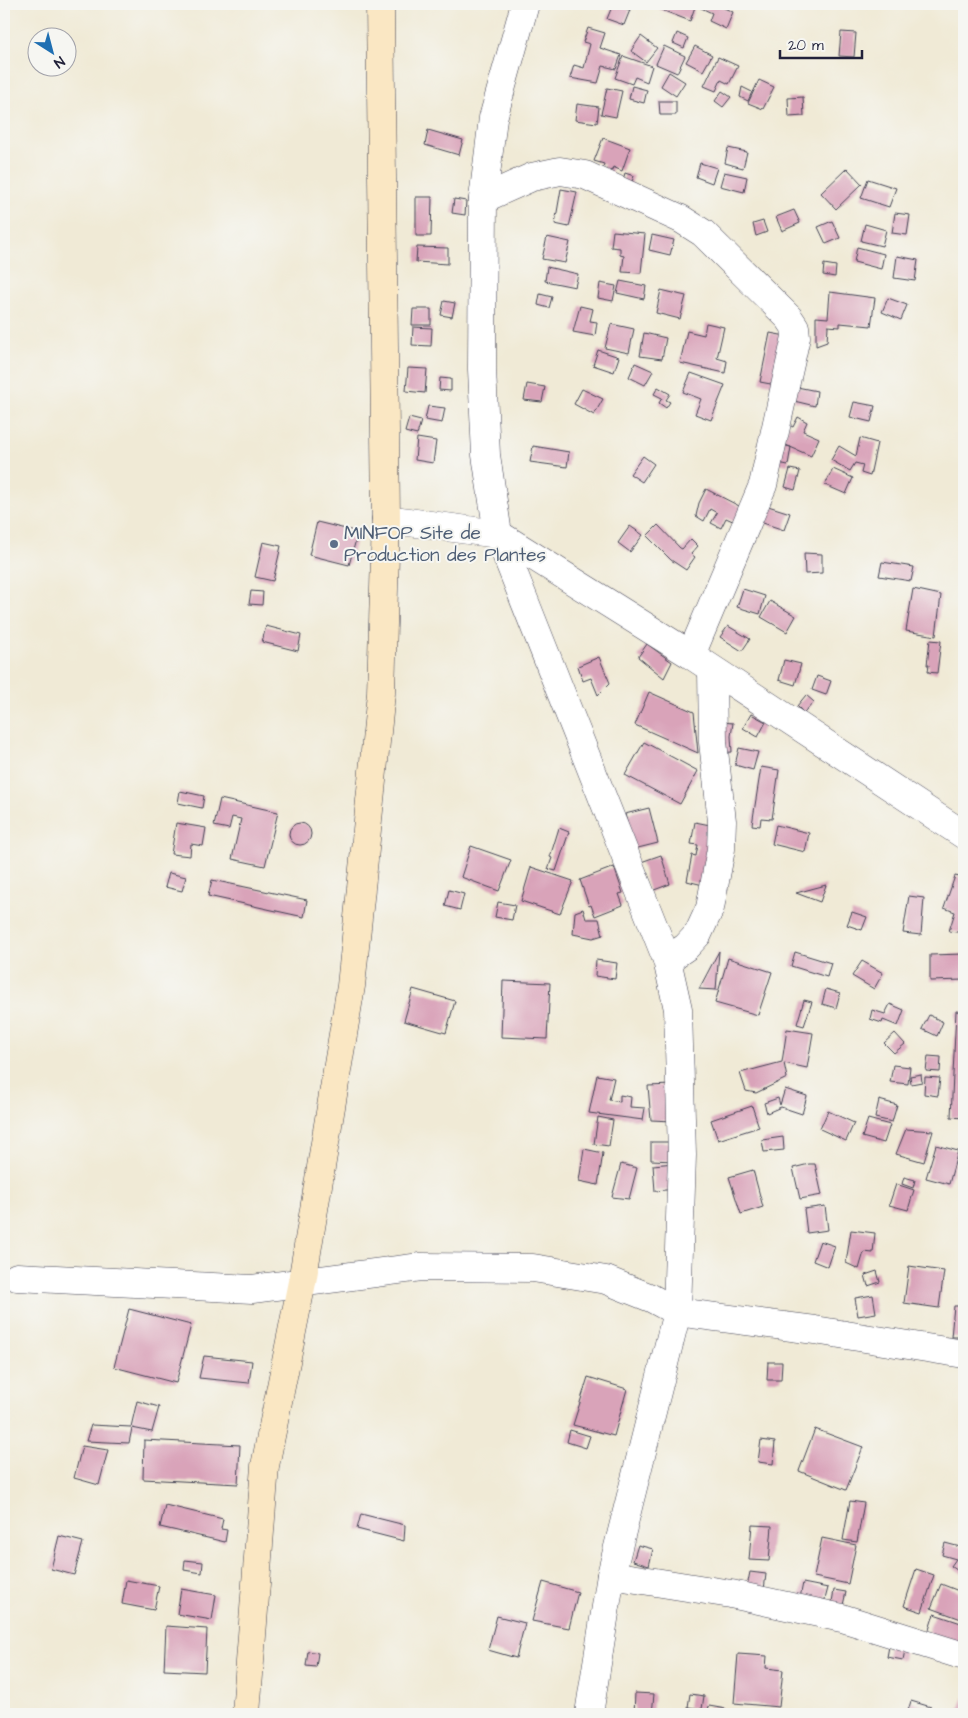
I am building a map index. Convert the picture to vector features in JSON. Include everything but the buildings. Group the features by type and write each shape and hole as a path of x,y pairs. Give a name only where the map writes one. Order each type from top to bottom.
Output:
{"main road":[{"path":"246,1714 265,1466 302,1282 351,986 381,693 386,519 380,4"}],"street":[{"path":"525,4 493,118 483,199 482,378 486,455 498,534 667,960 678,1009 682,1155 677,1312 611,1575 588,1714"},
{"path":"483,199 532,177 560,171 585,175 681,219 702,233 789,318 795,327 796,337 763,485 701,662 722,821 721,849 710,908 698,934 686,947 667,960"},
{"path":"386,519 498,534 701,662 964,835"},
{"path":"17,1277 252,1289 421,1267 533,1268 606,1280 651,1298 677,1312 815,1330 964,1354"},
{"path":"611,1575 732,1594 842,1618 964,1656"}],"place":[{"name":"MINFOP Site de Production des Plantes","path":"334,544"}]}
